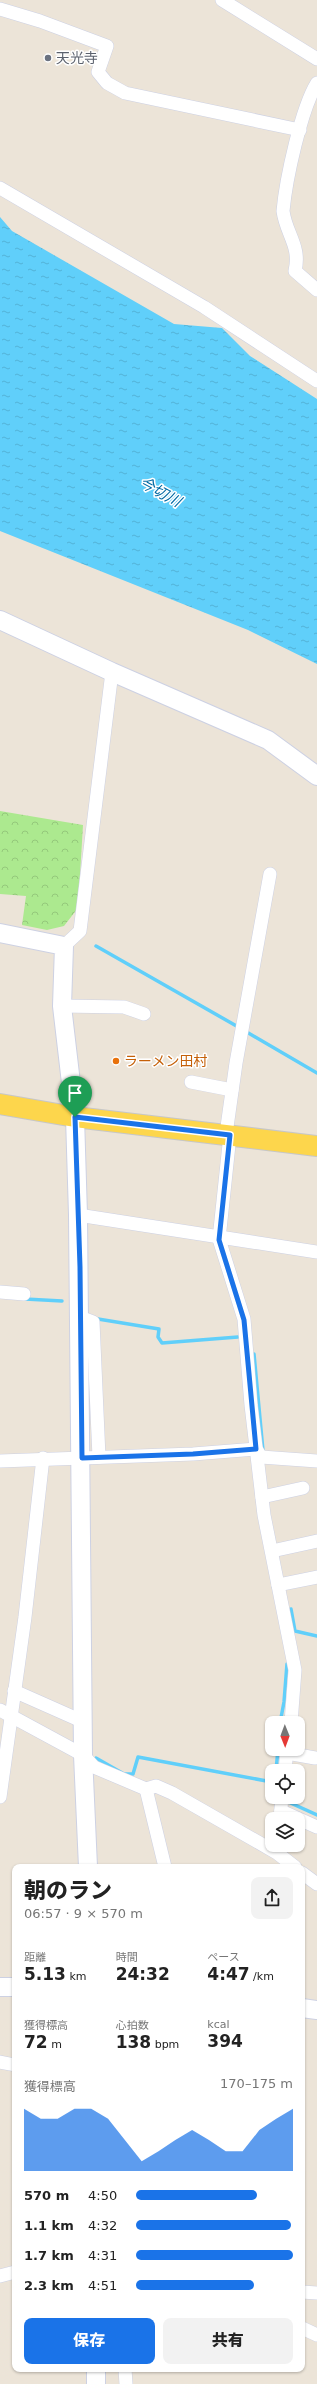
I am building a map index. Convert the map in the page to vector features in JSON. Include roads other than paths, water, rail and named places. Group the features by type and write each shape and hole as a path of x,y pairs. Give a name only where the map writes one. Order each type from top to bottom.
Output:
{"main road":[{"path":"0,1104 75,1117 317,1146"}],"street":[{"path":"222,0 317,59"},
{"path":"0,9 40,21 108,46 98,72 107,83 125,93 300,130"},
{"path":"317,83 310,96 300,130 283,211 284,223 297,254 295,271 317,290"},
{"path":"0,188 204,307 317,381"},
{"path":"0,625 0,620 112,672 268,740 317,776"},
{"path":"88,1864 83,1755 90,1457 80,1317 75,1117 62,1006 64,946 80,931 112,672"},
{"path":"270,874 232,1090 219,1237 244,1320 262,1497 295,1670 292,1716"},
{"path":"0,933 64,946"},
{"path":"62,1006 124,1007 144,1014"},
{"path":"191,1082 232,1090"},
{"path":"78,1215 317,1252"},
{"path":"0,1292 24,1294"},
{"path":"0,1461 43,1458 193,1454 256,1449"},
{"path":"256,1449 261,1457 317,1461"},
{"path":"0,1797 6,1713 14,1691 43,1458"},
{"path":"262,1497 303,1488"},
{"path":"272,1551 317,1541"},
{"path":"278,1585 317,1576"},
{"path":"14,1691 84,1722"},
{"path":"6,1713 83,1755 94,1767 146,1789 156,1786 172,1793 265,1842"},
{"path":"305,1755 316,1758"},
{"path":"146,1789 164,1864"},
{"path":"305,1823 317,1827"},
{"path":"281,1852 292,1864"},
{"path":"305,1875 317,1884"},
{"path":"0,1987 12,1987"},
{"path":"305,2008 317,2010"},
{"path":"0,2062 12,2064"},
{"path":"0,2276 12,2273"},
{"path":"305,2292 317,2293"},
{"path":"305,2329 317,2335"},
{"path":"96,2372 96,2384"},
{"path":"125,2372 126,2384"}],"water":[{"name":"今切川","path":"0,217 12,231 174,324 222,328 250,356 317,399 317,664 248,630 0,531"}],"waterway":[{"path":"96,946 240,1028"},
{"path":"245,1031 317,1073"},
{"path":"25,1299 62,1301"},
{"path":"98,1319 159,1329 158,1337 162,1343 238,1337"},
{"path":"254,1354 263,1451"},
{"path":"291,1609 295,1631 317,1636"},
{"path":"281,1716 287,1664"},
{"path":"277,1756 277,1764"},
{"path":"96,1758 124,1774 133,1774 138,1757 265,1781"},
{"path":"293,1804 317,1815"}],"place":[{"name":"天光寺","path":"48,58"},
{"name":"ラーメン田村","path":"116,1061"}]}
